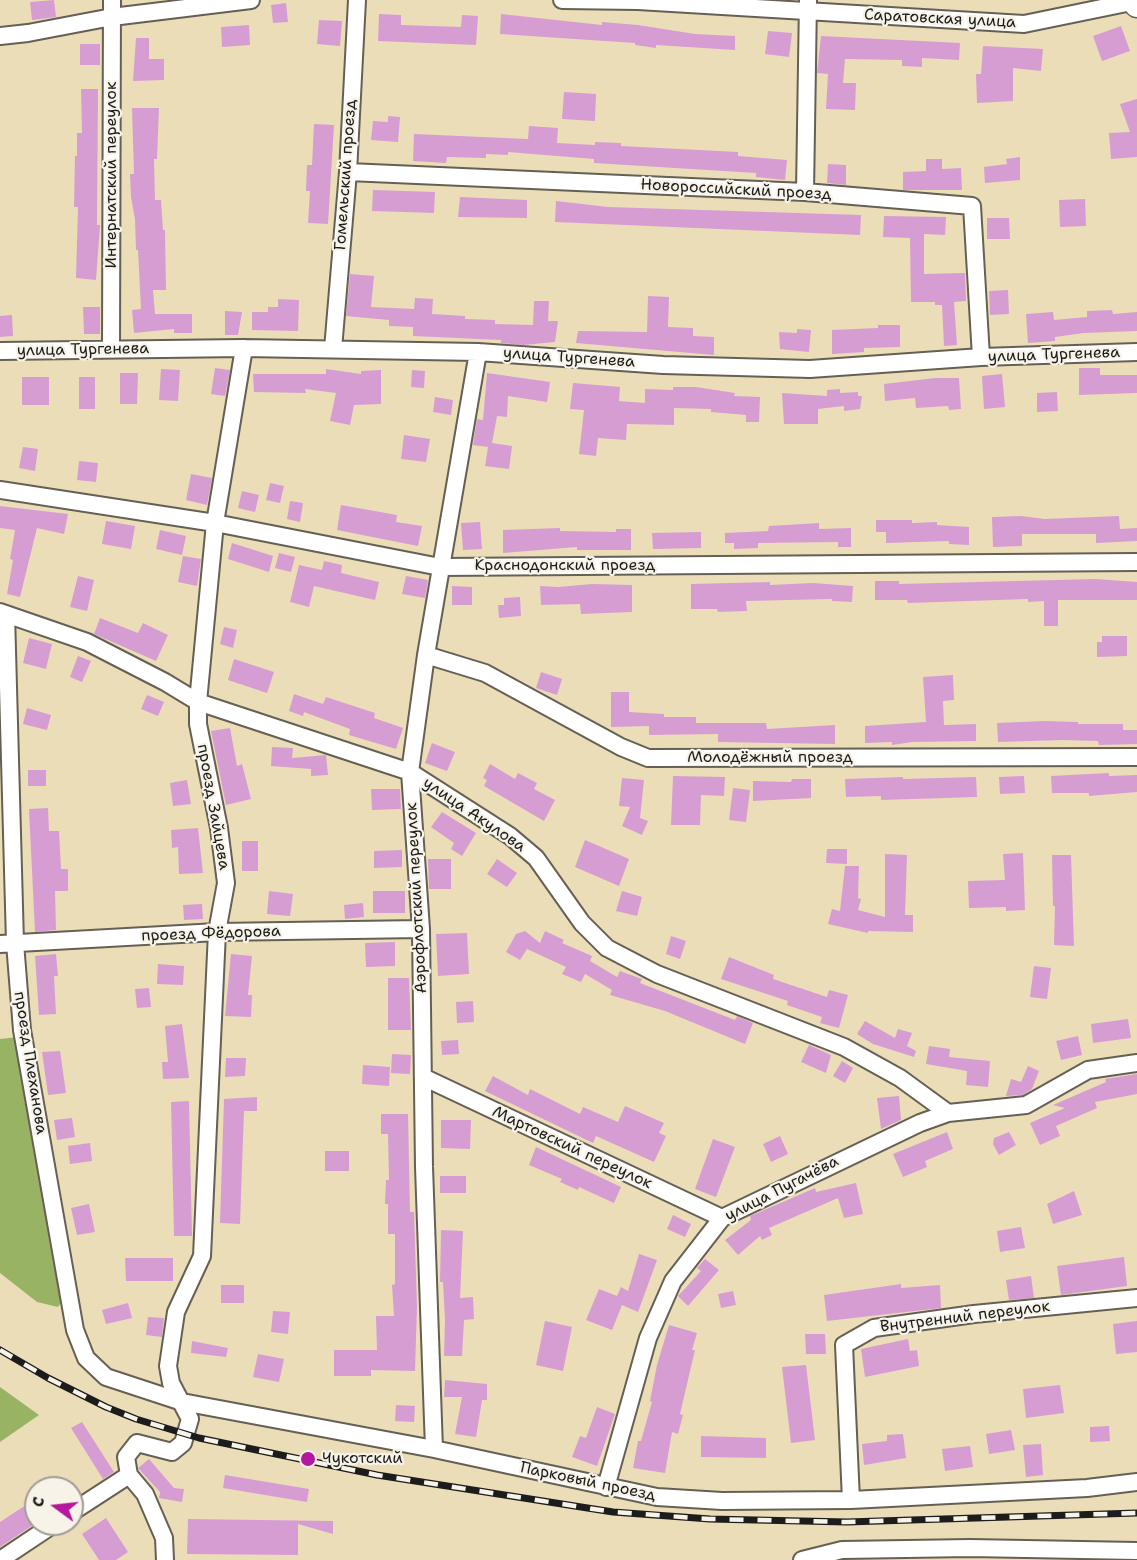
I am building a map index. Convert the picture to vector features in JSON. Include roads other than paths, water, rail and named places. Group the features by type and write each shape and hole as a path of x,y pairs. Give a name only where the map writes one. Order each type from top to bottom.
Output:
{"street":[{"path":"0,36 28,33 112,8 251,0"},
{"name":"Гомельский проезд","path":"333,349 348,172 357,0"},
{"name":"Саратовская улица","path":"562,0 807,6 1024,24 1136,2"},
{"path":"805,192 807,6"},
{"name":"Интернатский переулок","path":"111,349 112,8"},
{"name":"Новороссийский проезд","path":"348,172 805,192 972,206 981,357"},
{"name":"улица Тургенева","path":"0,351 244,348 478,352 663,365 810,369 981,357 1137,352"},
{"name":"проезд Зайцева","path":"129,1475 126,1457 137,1443 172,1452 183,1443 190,1419 171,1383 168,1366 176,1312 202,1256 217,932 226,883 219,828 198,724 198,702 215,523 244,348"},
{"name":"Аэрофлотский переулок","path":"434,1449 421,929 410,772 440,567 478,352"},
{"name":"Краснодонский проезд","path":"0,490 215,523 440,567 1137,562"},
{"name":"улица Акулова","path":"3,613 87,642 165,682 198,702 410,772 510,836 536,858 582,923 607,948 657,974 844,1047 900,1078 948,1113"},
{"name":"проезд Плеханова","path":"3,613 7,944 75,1330"},
{"name":"Молодёжный проезд","path":"426,655 485,674 621,747 648,758 1137,757"},
{"name":"проезд Фёдорова","path":"7,944 217,932 421,929"},
{"path":"948,1113 1026,1105 1088,1070 1137,1063"},
{"name":"Мартовский переулок","path":"423,1077 722,1218"},
{"name":"улица Пугачёва","path":"606,1487 648,1338 674,1281 722,1218 816,1170 948,1113"},
{"name":"Внутренний переулок","path":"851,1500 844,1345 873,1328 974,1314 1137,1298"},
{"name":"Парковый проезд","path":"75,1330 86,1358 106,1377 182,1402 434,1449 657,1497 722,1501 851,1500 1087,1488 1137,1482"},
{"path":"84,1504 129,1475 145,1494 164,1538 165,1560"},
{"path":"0,1560 36,1536"},
{"path":"802,1560 842,1550 1115,1555 1137,1551"}],"railway":[{"path":"0,1350 48,1378 106,1407 136,1419 199,1438 377,1475 613,1512 710,1519 847,1522 1137,1513"}],"place":[{"name":"Чукотский","path":"308,1459"}]}
